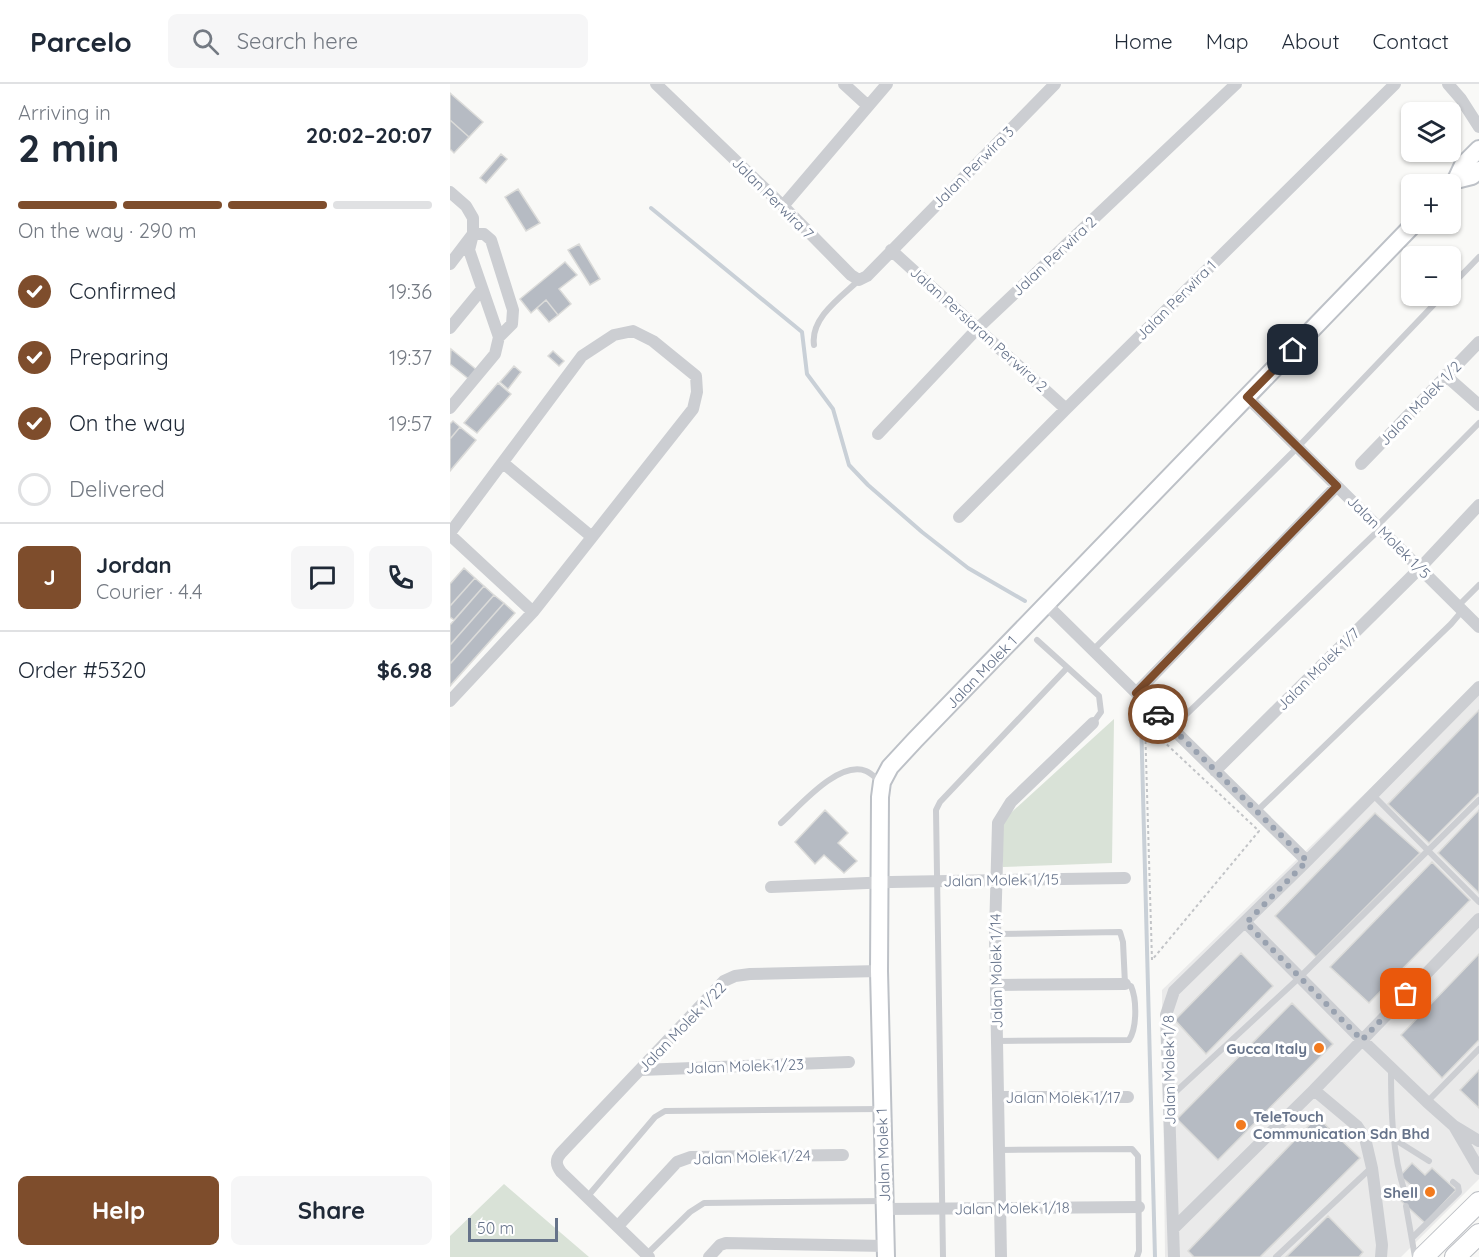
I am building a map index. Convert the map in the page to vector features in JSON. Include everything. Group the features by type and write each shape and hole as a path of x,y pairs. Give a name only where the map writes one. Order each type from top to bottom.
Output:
{"main road":[{"path":"1424,1257 1479,1202"},
{"path":"1455,1257 1479,1234"}],"street":[{"name":"Jalan Perwira 7","path":"656,84 851,275 859,280"},
{"path":"844,84 868,106"},
{"path":"783,206 887,84"},
{"name":"Jalan Perwira 3","path":"891,250 1055,84"},
{"name":"Jalan Perwira 2","path":"878,434 977,328 1236,84"},
{"name":"Jalan Perwira 1","path":"959,517 1066,408 1395,84"},
{"path":"1448,84 1479,127"},
{"path":"1458,174 1463,165 1479,149"},
{"path":"1461,180 1472,176 1479,170"},
{"path":"450,192 466,206 473,218 473,234 469,250 499,337"},
{"path":"450,264 473,234"},
{"path":"450,408 495,354 499,337 512,324 513,310 491,240 484,234 473,234"},
{"name":"Jalan Molek 1","path":"886,1252 878,882 882,782 890,767 909,747 1404,234"},
{"path":"859,280 867,276 891,250"},
{"name":"Jalan Persiaran Perwira 2","path":"891,250 1066,408"},
{"path":"450,328 482,289"},
{"path":"450,700 533,612 693,408 697,392 696,376 653,341 633,331 614,335 582,356 450,534 533,612"},
{"name":"Jalan Molek 1/2","path":"1361,464 1479,342"},
{"path":"1445,375 1479,405"},
{"name":"Jalan Molek 1/5","path":"1247,397 1479,627"},
{"path":"503,463 592,537"},
{"path":"1136,693 1337,486"},
{"name":"Jalan Molek 1/7","path":"1215,771 1420,568 1479,506"},
{"path":"1046,604 1307,861"},
{"name":"Jalan Molek 1/8","path":"1174,1257 1166,1015 1169,1001 1181,983 1246,923 1479,687"},
{"name":"Jalan Molek 1/14","path":"1001,1257 995,934 998,823 1011,802 1093,723"},
{"name":"Jalan Molek 1/15","path":"771,887 878,882 1125,878"},
{"path":"1173,1229 1314,1090 1479,919"},
{"path":"1246,923 1427,1102 1454,1126 1479,1141"},
{"name":"Jalan Molek 1/22","path":"588,1196 561,1172 557,1166 557,1158 724,981 735,976 879,971"},
{"path":"996,986 1125,984"},
{"name":"Jalan Molek 1/23","path":"641,1070 849,1062"},
{"path":"1314,1090 1357,1126 1365,1138 1372,1168 1382,1245 1381,1257"},
{"name":"Jalan Molek 1/17","path":"998,1097 1128,1097"},
{"path":"1454,1126 1479,1169"},
{"name":"Jalan Molek 1/24","path":"618,1226 677,1162 691,1157 843,1155"},
{"path":"588,1196 648,1256"},
{"name":"Jalan Molek 1/18","path":"885,1205 942,1208 1139,1207"},
{"path":"709,1257 720,1245 726,1243 886,1252"}],"lane":[{"path":"1461,276 1479,257"},
{"path":"814,345 815,327 833,304 859,280"},
{"path":"1093,650 1298,447 1432,306"},
{"path":"1172,729 1379,527 1479,423"},
{"path":"1257,811 1451,624 1460,608 1479,585"},
{"path":"1037,640 1098,696 1101,712 1093,723"},
{"path":"943,1257 936,810 940,802 1067,668"},
{"path":"781,824 825,782 844,771 864,770 882,782"},
{"path":"1373,795 1479,902"},
{"path":"1170,1098 1300,976 1479,800"},
{"path":"995,934 1120,932 1125,984 1131,986 1134,992 1134,1025 1129,1040 997,1041"},
{"path":"1427,1102 1479,1049"},
{"path":"1391,1067 1391,1117 1400,1177 1405,1193"},
{"path":"588,1196 655,1117 665,1111 882,1109"},
{"path":"1394,1139 1429,1161"},
{"path":"999,1150 1132,1149 1138,1156 1139,1251 1137,1257"},
{"path":"1276,1257 1372,1168"},
{"path":"1412,1238 1459,1192 1458,1186 1453,1182"},
{"path":"648,1256 690,1212 704,1203 885,1205"},
{"path":"1406,1206 1415,1257"}],"path":[{"path":"1145,724 1259,831 1152,960 1152,936 1145,724"}],"shaded area":[{"path":"1479,683 1479,1179 1401,1257 1165,1257 1162,990"},
{"path":"1114,719 1112,863 1003,867 1003,820"},
{"path":"504,1184 589,1257 450,1257 450,1236"}],"building":[{"path":"450,93 483,122 469,137 450,120"},
{"path":"450,120 469,137 454,153 450,149"},
{"path":"501,154 507,159 486,183 480,178"},
{"path":"518,189 540,223 526,231 505,197"},
{"path":"579,244 600,279 590,285 568,250"},
{"path":"565,262 577,275 559,289 571,304 558,315 546,300 531,313 520,299"},
{"path":"546,300 558,315 549,322 537,308"},
{"path":"451,349 478,371 470,380 450,364"},
{"path":"553,351 564,361 559,366 548,356"},
{"path":"514,366 521,372 508,389 500,382"},
{"path":"498,383 511,394 477,433 464,423"},
{"path":"453,421 460,427 450,439 450,424"},
{"path":"460,427 476,440 450,471 450,439"},
{"path":"464,568 475,578 450,606 450,584"},
{"path":"475,578 484,586 454,620 450,617 450,606"},
{"path":"484,586 494,595 450,645 450,625"},
{"path":"494,595 504,603 450,664 450,645"},
{"path":"504,603 515,613 450,686 450,664"},
{"path":"1479,710 1479,793 1429,843 1388,804"},
{"path":"825,810 848,833 838,843 857,861 844,873 824,855 815,864 795,842"},
{"path":"1479,810 1479,893 1438,853"},
{"path":"1375,813 1420,853 1316,957 1275,916"},
{"path":"1432,862 1470,900 1369,1003 1330,967"},
{"path":"1241,953 1273,986 1206,1054 1175,1020"},
{"path":"1479,954 1479,1040 1442,1078 1401,1035"},
{"path":"1292,1003 1333,1044 1218,1160 1177,1119"},
{"path":"1479,1070 1479,1108 1460,1090"},
{"path":"1317,1117 1360,1158 1260,1257 1194,1257 1188,1251"},
{"name":"Shell","path":"1412,1163 1425,1175 1432,1168 1456,1190 1425,1223 1399,1199 1412,1186 1400,1176"},
{"path":"1328,1216 1363,1252 1359,1257 1286,1257"}],"waterway":[{"path":"651,208 802,332 807,374 833,409 849,465 868,485 968,568 1025,601"},
{"path":"1141,717 1155,1257"}],"way so far":[{"path":"1158,714 1307,861 1246,923 1362,1040 1406,994"}],"place":[{"name":"Gucca Italy","path":"1319,1048"},
{"name":"TeleTouch Communication Sdn Bhd","path":"1241,1125"},
{"name":"Shell","path":"1430,1192"}],"route":[{"path":"1158,714 1136,693 1337,486 1247,397 1293,350"}]}
